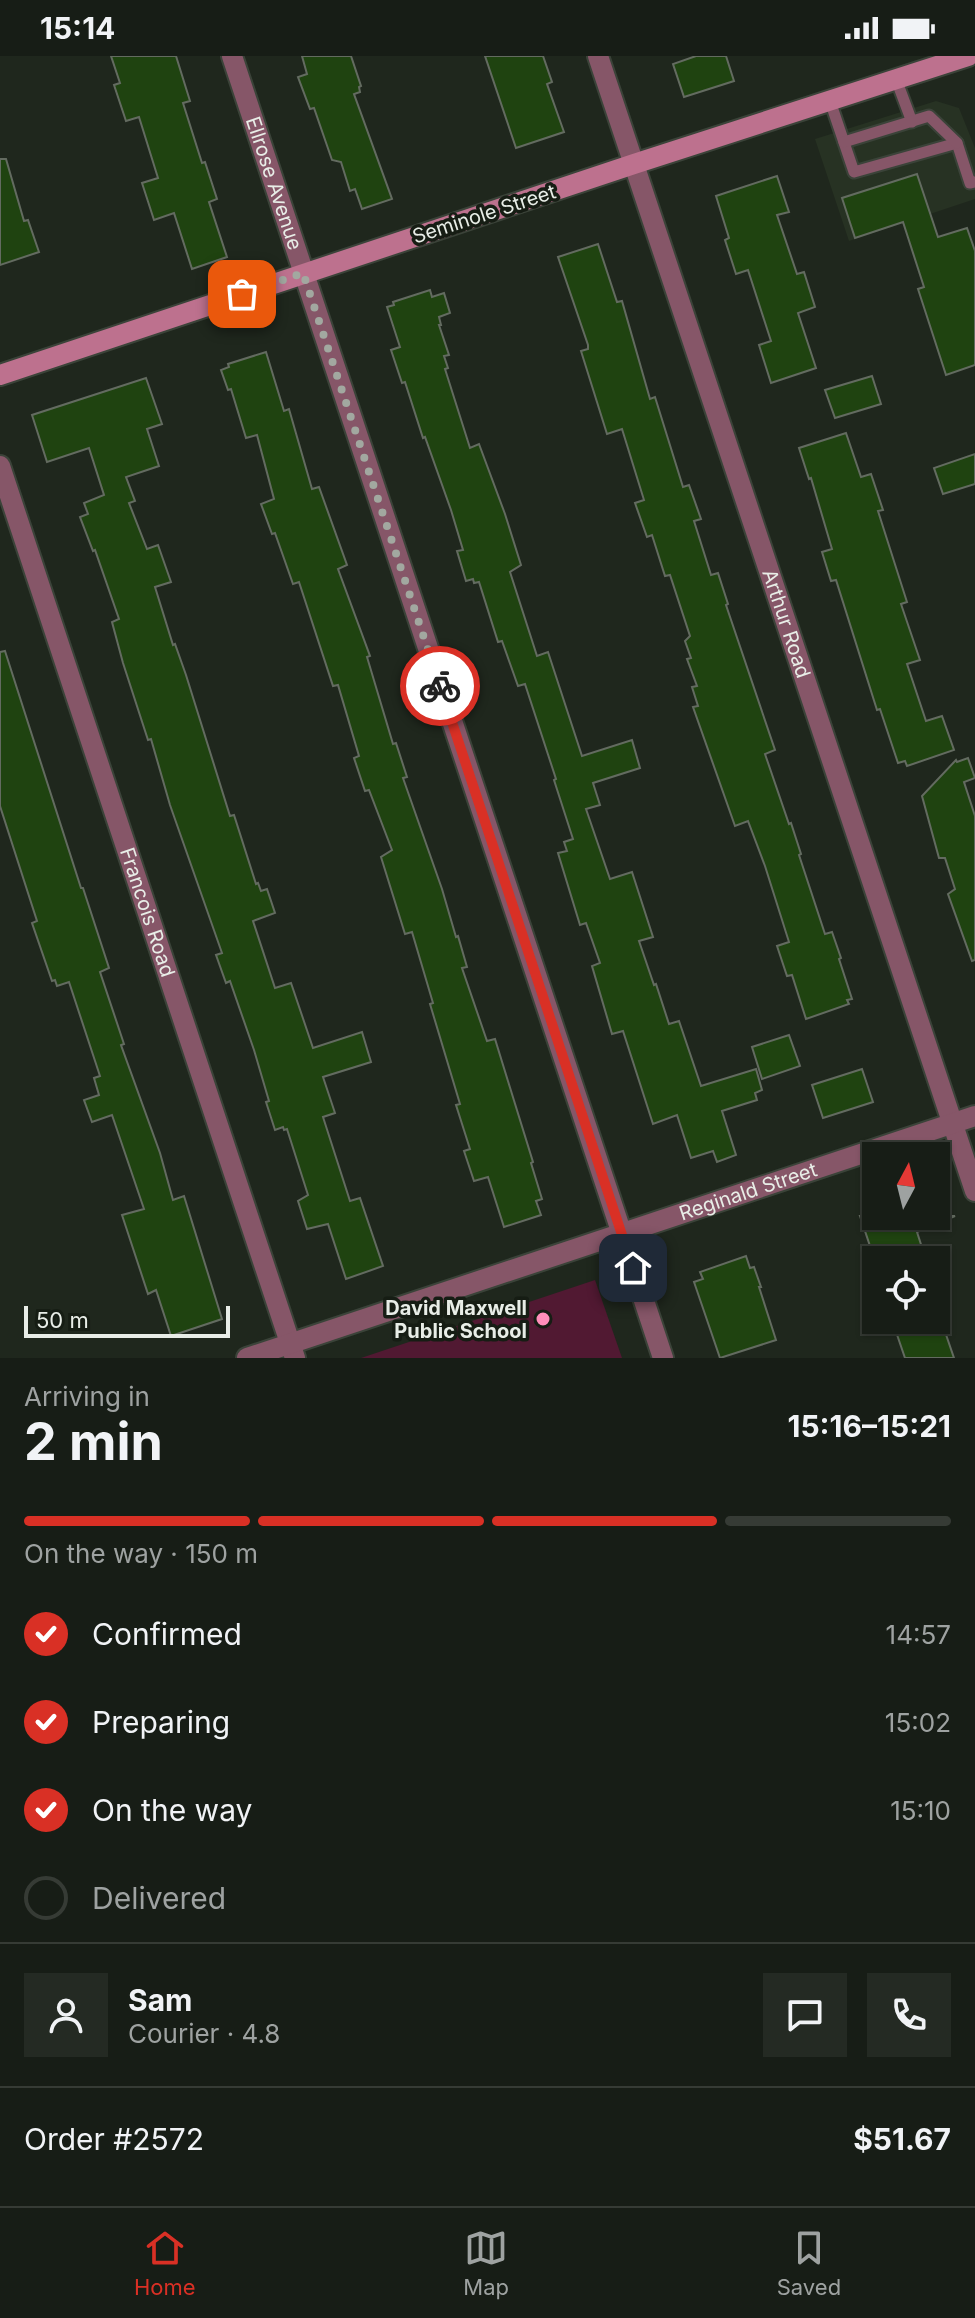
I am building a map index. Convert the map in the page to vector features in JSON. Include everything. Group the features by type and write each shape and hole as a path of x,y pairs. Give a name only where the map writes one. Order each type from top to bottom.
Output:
{"street":[{"name":"Ellrose Avenue","path":"232,56 663,1358"},
{"name":"Arthur Road","path":"598,56 975,1191"},
{"name":"Seminole Street","path":"0,375 968,56"},
{"name":"Francois Road","path":"0,466 293,1351"},
{"name":"Reginald Street","path":"247,1358 293,1351 622,1233 975,1116"}],"lane":[{"path":"896,79 912,122"},
{"path":"830,101 854,172 957,143"},
{"path":"844,142 929,116 957,143 970,183 975,182"}],"shaded area":[{"path":"936,101 959,108 975,148 975,199 849,241 815,139"},
{"name":"David Maxwell Public School","path":"595,1280 622,1358 361,1358"}],"building":[{"path":"111,56 176,56 190,101 183,103 217,199 209,202 227,257 192,269 174,213 154,220 142,183 158,178 139,117 126,121 114,85 120,83"},
{"path":"302,56 351,56 361,86 360,92 354,94 392,199 362,209 355,189 350,191 341,162 332,160 314,108 310,109 298,77 307,74"},
{"path":"485,56 543,56 552,82 547,84 564,132 516,148"},
{"path":"696,56 726,56 734,81 684,97 673,64"},
{"path":"0,159 6,159 24,221 28,220 39,252 0,265"},
{"path":"917,174 938,237 967,228 975,251 975,365 946,375 918,289 924,287 903,222 855,238 842,198"},
{"path":"777,176 789,212 777,215 797,274 804,272 815,307 798,313 816,368 771,383 759,345 771,341 748,270 736,274 716,196"},
{"path":"598,244 617,302 622,301 650,399 655,397 683,487 689,485 701,519 694,521 711,575 718,573 775,750 765,754 791,823 825,934 832,932 841,958 852,999 847,1000 849,1004 806,1019 792,975 787,976 777,946 789,942 765,866 748,821 735,826 693,707 698,706 692,687 697,686 687,659 691,658 685,641 690,636 670,575 665,576 652,535 647,537 635,503 644,500 622,429 607,434 581,351 588,349 588,345 558,257"},
{"path":"430,290 432,297 444,293 450,313 439,317 449,355 444,356 448,368 445,369 470,448 479,444 505,514 521,565 510,572 537,656 548,652 582,756 632,740 640,768 593,783 600,805 586,809 610,879 632,872 653,937 639,941 669,1024 679,1021 701,1086 756,1069 762,1090 755,1093 757,1100 722,1111 736,1155 717,1162 713,1151 691,1158 677,1115 653,1124 623,1031 612,1034 592,966 600,963 586,923 580,925 558,853 567,851 564,842 573,839 556,779 525,684 518,686 502,641 498,642 479,582 474,583 473,579 466,581 457,551 463,550 451,510 391,350 400,347 387,307 394,305 393,302"},
{"path":"266,352 284,411 289,409 312,489 319,487 347,565 338,569 370,656 367,657 393,744 396,743 407,777 403,778 458,936 467,967 462,968 487,1041 495,1039 533,1162 542,1199 536,1201 541,1215 504,1227 488,1177 474,1181 464,1151 470,1149 430,1004 433,1003 412,932 405,934 381,857 392,850 369,790 365,791 354,758 359,756 338,685 333,686 299,582 293,584 261,504 274,499 257,435 246,438 231,389 228,390 221,370 229,367 228,364"},
{"path":"872,376 881,404 835,418 825,390"},
{"path":"146,378 162,424 147,429 159,466 126,477 135,501 129,503 147,549 158,545 171,582 155,587 173,645 186,675 230,816 234,815 256,884 261,891 267,889 275,913 253,921 275,988 291,983 313,1048 362,1032 371,1062 323,1077 335,1113 323,1117 350,1201 360,1198 383,1266 346,1279 328,1224 307,1229 298,1201 308,1195 287,1129 275,1130 254,1050 230,981 226,983 216,955 222,953 123,663 112,622 119,619 80,517 88,514 84,503 104,495 89,448 47,462 32,415"},
{"path":"846,433 861,477 871,474 883,510 878,511 907,602 901,604 920,660 907,664 926,721 942,716 954,750 907,766 905,761 898,763 880,709 877,710 836,580 831,581 822,552 832,549 799,448"},
{"path":"975,454 975,484 943,494 934,468"},
{"path":"5,651 109,968 100,972 124,1044 121,1045 160,1153 173,1200 184,1196 222,1319 171,1336 156,1290 148,1294 122,1215 144,1209 112,1115 92,1122 84,1100 99,1095 94,1078 100,1076 69,982 57,986 55,980 52,981 32,923 37,921 0,806 0,652"},
{"path":"968,758 975,778 964,782 975,816 975,960 972,961 948,894 955,889 945,858 939,858 922,796 956,760"},
{"path":"789,1035 800,1066 762,1079 752,1047"},
{"path":"862,1069 873,1102 823,1118 812,1085"},
{"path":"865,1230 922,1230 917,1232 922,1246 870,1246"},
{"path":"746,1256 750,1268 754,1267 776,1340 720,1358 694,1282 703,1279 700,1272"},
{"path":"897,1334 946,1334 954,1358 905,1358"}],"way so far":[{"path":"242,294 303,273 440,686"}],"place":[{"name":"David Maxwell Public School","path":"543,1319"}],"route":[{"path":"440,686 633,1268"}]}
